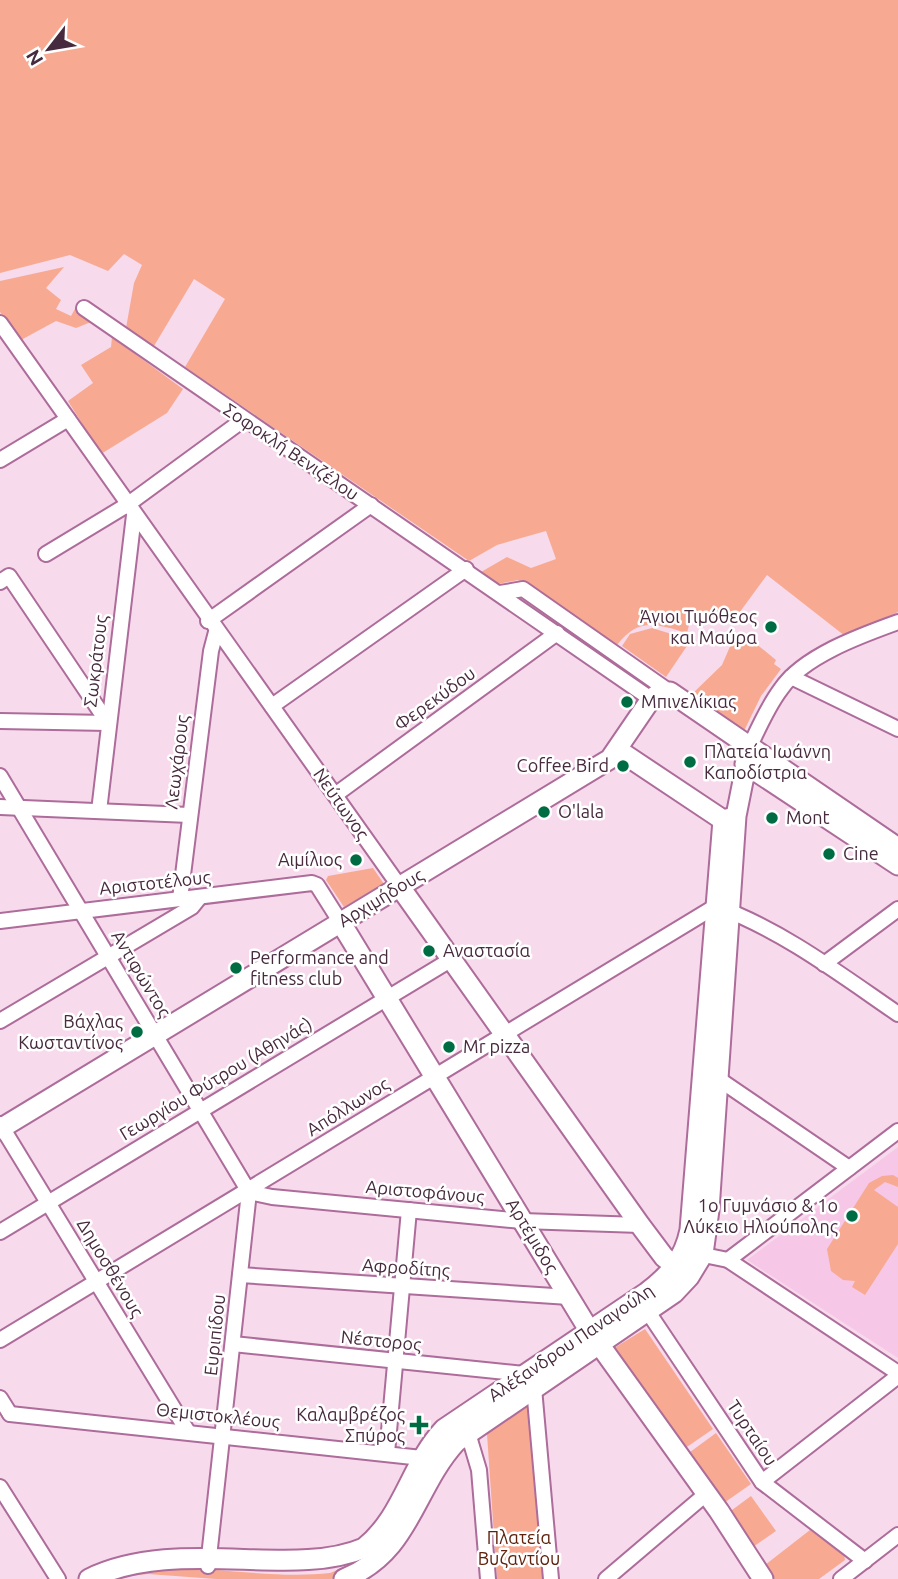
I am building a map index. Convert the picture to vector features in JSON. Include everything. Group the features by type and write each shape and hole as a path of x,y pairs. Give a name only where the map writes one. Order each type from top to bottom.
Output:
{"street":[{"name":"Σοφοκλή Βενιζέλου","path":"84,308 651,699"},
{"name":"Νεύτωνος","path":"0,323 212,626 505,1032 640,1226 682,1272"},
{"path":"0,460 68,419"},
{"path":"46,554 131,510 243,420"},
{"path":"212,626 371,505"},
{"name":"Σωκράτους","path":"99,811 131,510"},
{"path":"272,706 466,569"},
{"path":"5,579 108,723"},
{"path":"500,593 523,589 670,692 748,755 898,865"},
{"path":"748,755 781,688 791,677 830,650 898,622"},
{"name":"Λεωχάρους","path":"180,899 212,626"},
{"name":"Φερεκύδου","path":"335,795 557,633"},
{"path":"791,677 898,729"},
{"path":"651,699 658,694 670,692"},
{"name":"Αρχιμήδους","path":"1,1127 610,759 651,699"},
{"path":"0,721 108,723"},
{"path":"618,750 730,818"},
{"path":"748,755 898,848"},
{"name":"Αλέξανδρου Παναγούλη","path":"89,1579 109,1569 146,1563 298,1572 329,1567 346,1560 362,1550 390,1521 422,1458 444,1429 529,1381 643,1305 682,1272 695,1250 712,1078 730,818 748,755"},
{"name":"Αντιφώντος","path":"0,776 249,1192"},
{"path":"0,807 189,816"},
{"name":"Αριστοτέλους","path":"0,921 315,884"},
{"name":"Αρτέμιδος","path":"315,884 594,1337 706,1493 763,1579"},
{"path":"0,1021 192,907 201,897"},
{"path":"724,909 824,964 898,1014"},
{"name":"Απόλλωνος","path":"0,1340 249,1192 505,1032 724,909"},
{"path":"824,964 898,909"},
{"name":"Γεωργίου Φύτρου (Αθηνάς)","path":"0,1232 452,959"},
{"path":"712,1078 849,1168"},
{"name":"Δημοσθένους","path":"1,1127 188,1432"},
{"path":"728,1260 898,1131"},
{"name":"Αριστοφάνους","path":"249,1192 522,1221 640,1226"},
{"name":"Ευριπίδου","path":"208,1566 249,1192"},
{"path":"387,1453 410,1210"},
{"path":"695,1250 728,1260 898,1375 762,1482"},
{"name":"Αφροδίτης","path":"240,1275 569,1297"},
{"name":"Τυρταίου","path":"643,1305 762,1482 865,1561"},
{"name":"Νέστορος","path":"233,1344 396,1362 529,1381"},
{"path":"529,1381 551,1579"},
{"name":"Αλέξανδρου Παναγούλη","path":"344,1579 371,1565 391,1546 416,1509 438,1463 468,1433 529,1381"},
{"path":"0,1398 5,1417"},
{"name":"Θεμιστοκλέους","path":"5,1417 188,1432 422,1458"},
{"path":"468,1433 479,1469 488,1579"},
{"path":"0,1487 58,1579"},
{"path":"606,1579 706,1493"},
{"path":"841,1579 898,1535"}],"shaded area":[{"name":"1ο Γυμνάσιο & 1ο Λύκειο Ηλιούπολης","path":"898,1147 898,1358 747,1260"}],"green space":[{"path":"0,0 898,0 898,612 845,636 767,575 734,620 692,613 687,633 649,625 633,630 617,645 518,580 498,584 481,572 507,557 531,568 556,559 546,531 497,545 469,561 185,367 225,299 194,279 154,346 126,328 134,283 142,265 124,254 108,271 70,255 0,273"},
{"path":"64,267 46,288 61,300 56,309 71,316 76,307 91,322 76,328 56,321 21,340 0,312 0,281"},
{"path":"112,337 183,389 167,413 101,454 68,401 93,383 81,365 111,347"},
{"path":"652,628 691,640 666,677 622,646 630,634"},
{"path":"735,635 744,643 749,638 776,660 774,664 781,669 761,696 744,731 690,696 722,665"},
{"path":"373,868 384,884 344,907 326,880 328,876"},
{"path":"893,1175 898,1178 898,1187 885,1182 874,1190 898,1207 898,1244 865,1295 852,1287 855,1281 843,1280 831,1271 827,1249 869,1183 882,1176"},
{"path":"645,1329 713,1429 681,1451 611,1350"},
{"name":"Πλατεία Βυζαντίου","path":"528,1404 546,1579 497,1579 487,1434"},
{"path":"716,1433 751,1484 721,1505 686,1455"},
{"path":"751,1496 776,1531 753,1547 728,1513"},
{"path":"810,1530 844,1554 845,1560 819,1579 775,1579 765,1565"},
{"path":"385,1536 350,1571 331,1579 216,1579 148,1574 100,1579 163,1568 289,1575 330,1573 352,1563"}],"place":[{"name":"Άγιοι Τιμόθεος και Μαύρα","path":"771,627"},
{"name":"Μπινελίκιας","path":"627,702"},
{"name":"Πλατεία Ιωάννη Καποδίστρια","path":"690,762"},
{"name":"Coffee Bird","path":"623,766"},
{"name":"O'lala","path":"544,812"},
{"name":"Mont","path":"772,818"},
{"name":"Cine","path":"829,854"},
{"name":"Αιμίλιος","path":"356,860"},
{"name":"Αναστασία","path":"429,951"},
{"name":"Performance and fitness club","path":"236,968"},
{"name":"Βάχλας Κωσταντίνος","path":"137,1032"},
{"name":"Mr pizza","path":"449,1047"},
{"name":"1ο Γυμνάσιο & 1ο Λύκειο Ηλιούπολης","path":"852,1216"},
{"name":"Καλαμβρέζος Σπύρος","path":"419,1425"}]}
